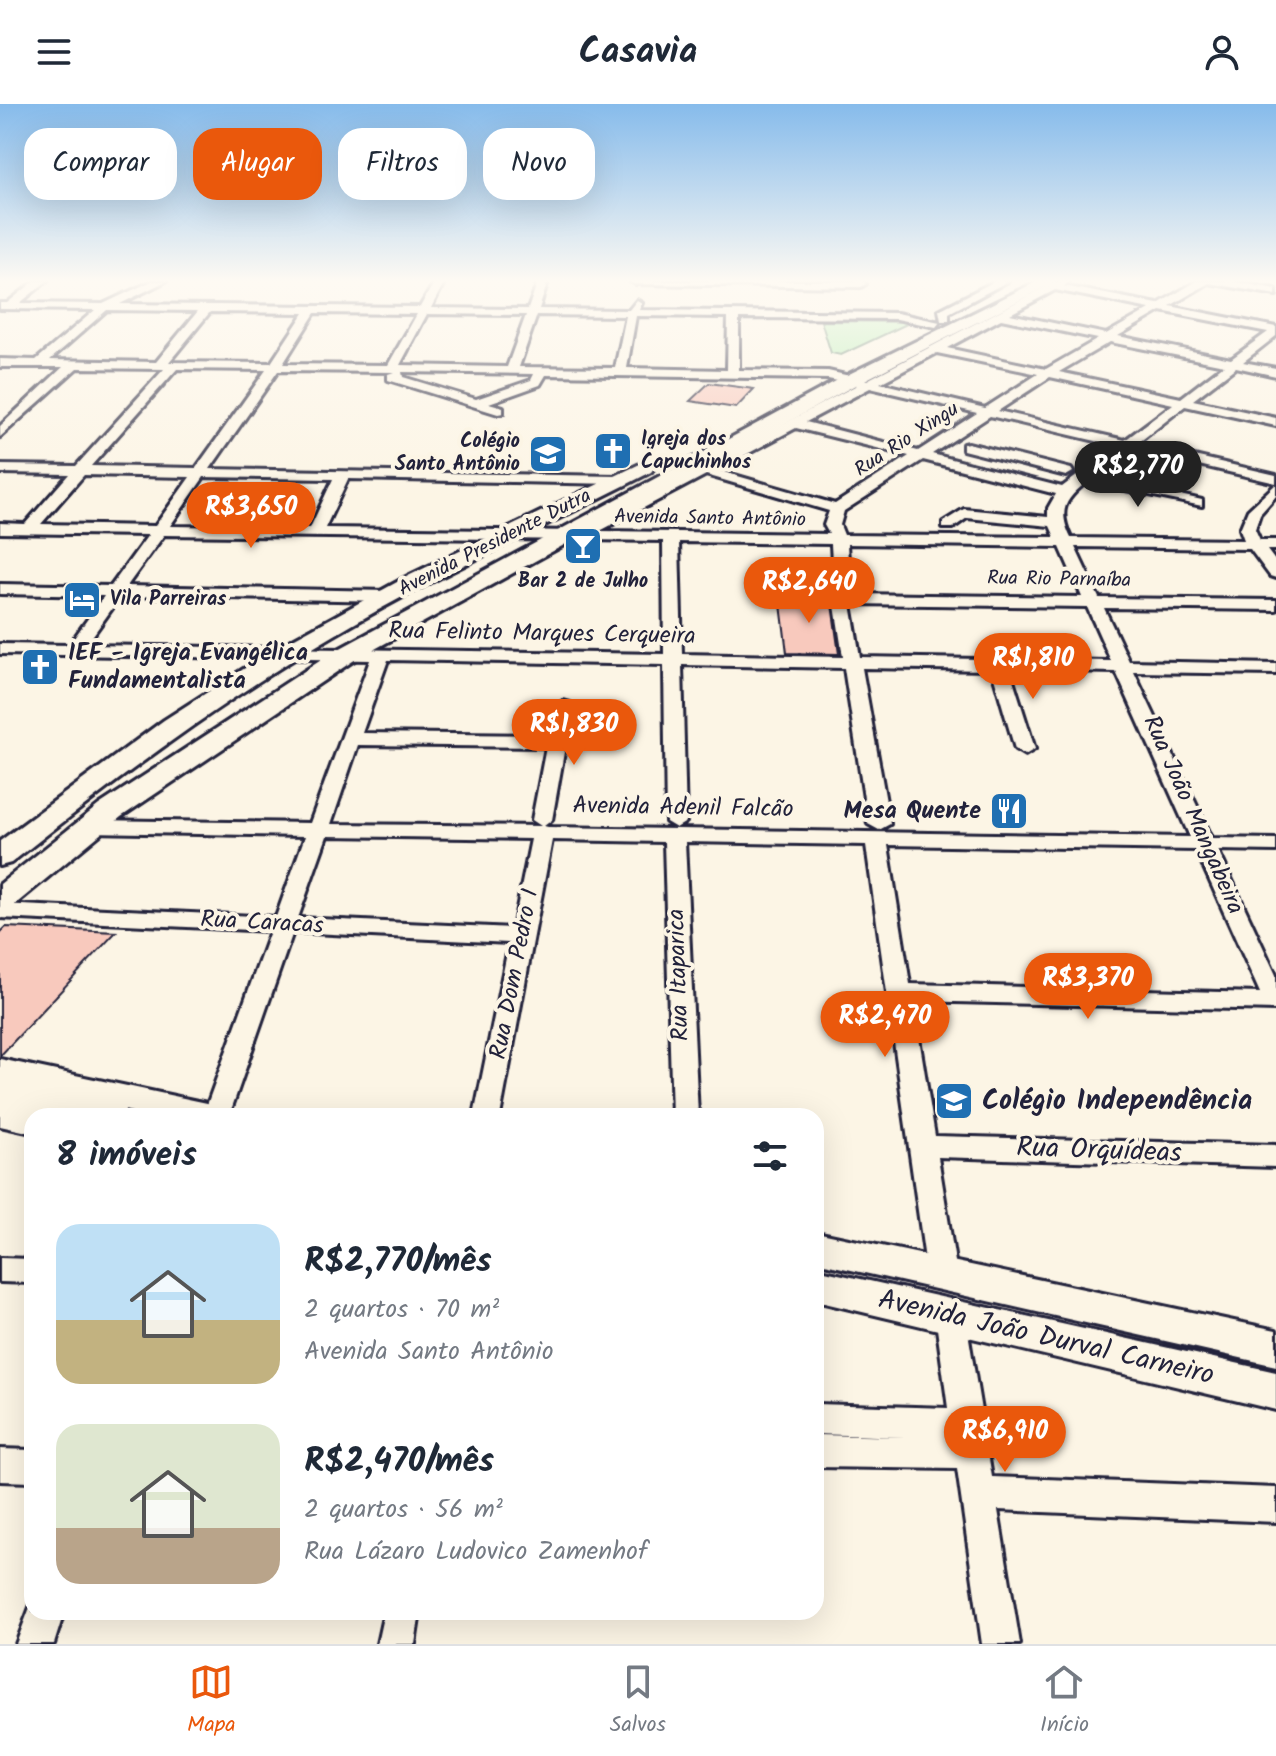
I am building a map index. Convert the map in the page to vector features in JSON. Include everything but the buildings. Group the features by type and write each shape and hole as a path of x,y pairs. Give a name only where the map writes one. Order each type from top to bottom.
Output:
{"highway":[{"name":"Avenida Presidente Dutra","path":"0,856 84,792 282,654 503,537 874,353"},
{"name":"Avenida Presidente Dutra","path":"0,900 102,817 362,656 569,537 912,354"}],"main road":[{"path":"0,1071 170,1108"},
{"path":"0,1091 75,1108"},
{"path":"0,1113 24,1118"},
{"name":"Avenida João Durval Carneiro","path":"824,1249 1276,1348"},
{"name":"Avenida João Durval Carneiro","path":"824,1287 1276,1391"}],"street":[{"path":"38,364 51,353"},
{"path":"0,543 81,470 175,353"},
{"path":"74,650 284,353"},
{"path":"392,369 401,353"},
{"path":"512,370 518,353"},
{"path":"621,371 624,353"},
{"path":"733,373 735,353"},
{"path":"955,353 1276,422"},
{"name":"Rua Rio Xingu","path":"837,509 1082,353"},
{"path":"1186,353 1276,372"},
{"path":"964,513 1056,522 1055,508 1065,492 1248,353"},
{"path":"0,363 828,375 1276,479"},
{"path":"0,433 74,364"},
{"path":"477,403 536,382 542,371"},
{"path":"404,381 498,410"},
{"name":"Avenida Presidente Dutra","path":"738,447 794,423 821,403"},
{"path":"0,411 22,411"},
{"path":"794,423 1065,492"},
{"path":"968,447 1066,472"},
{"path":"1049,467 1070,466 1090,475 1197,503"},
{"path":"699,468 837,509 832,525 839,540 842,599 854,662 921,1146 942,1274"},
{"path":"0,469 619,480"},
{"path":"316,531 343,474"},
{"path":"1276,488 1248,516 1248,533 1276,573"},
{"path":"948,525 979,504"},
{"name":"Rua João Mangabeira","path":"1056,522 1204,837 1276,1002"},
{"name":"Avenida Santo Antônio","path":"15,528 316,531 503,537 1276,545"},
{"name":"Rua Itaparica","path":"671,538 675,828 685,1108"},
{"path":"0,589 389,596"},
{"name":"Rua Rio Parnaíba","path":"842,599 1276,605"},
{"name":"Rua Felinto Marques Cerqueira","path":"0,649 1276,669"},
{"path":"219,1108 282,923 352,739 362,656"},
{"path":"1000,666 1025,749"},
{"name":"Rua Dom Pedro I","path":"489,1108 524,936 563,707"},
{"path":"352,739 556,741"},
{"name":"Avenida Adenil Falcão","path":"102,817 1204,837 1276,845"},
{"name":"Avenida Adenil Falcão","path":"1204,837 1276,831"},
{"name":"Rua Caracas","path":"0,911 524,936"},
{"path":"902,992 1276,1002"},
{"name":"Rua Orquídeas","path":"921,1146 1276,1156"},
{"path":"0,1270 24,1271"},
{"path":"950,1314 1001,1644"},
{"path":"824,1420 971,1439"},
{"path":"824,1450 971,1439"},
{"path":"0,1465 24,1466"},
{"path":"979,1493 1276,1505"},
{"path":"35,1644 43,1620"},
{"path":"396,1644 400,1620"}],"place":[{"name":"Igreja dos Capuchinhos","path":"613,451"},
{"name":"Colégio Santo Antônio","path":"548,454"},
{"name":"Bar 2 de Julho","path":"583,546"},
{"name":"Vila Parreiras","path":"82,600"},
{"name":"IEF - Igreja Evangélica Fundamentalista","path":"40,667"},
{"name":"Mesa Quente","path":"1009,811"},
{"name":"Colégio Independência","path":"954,1101"}]}
